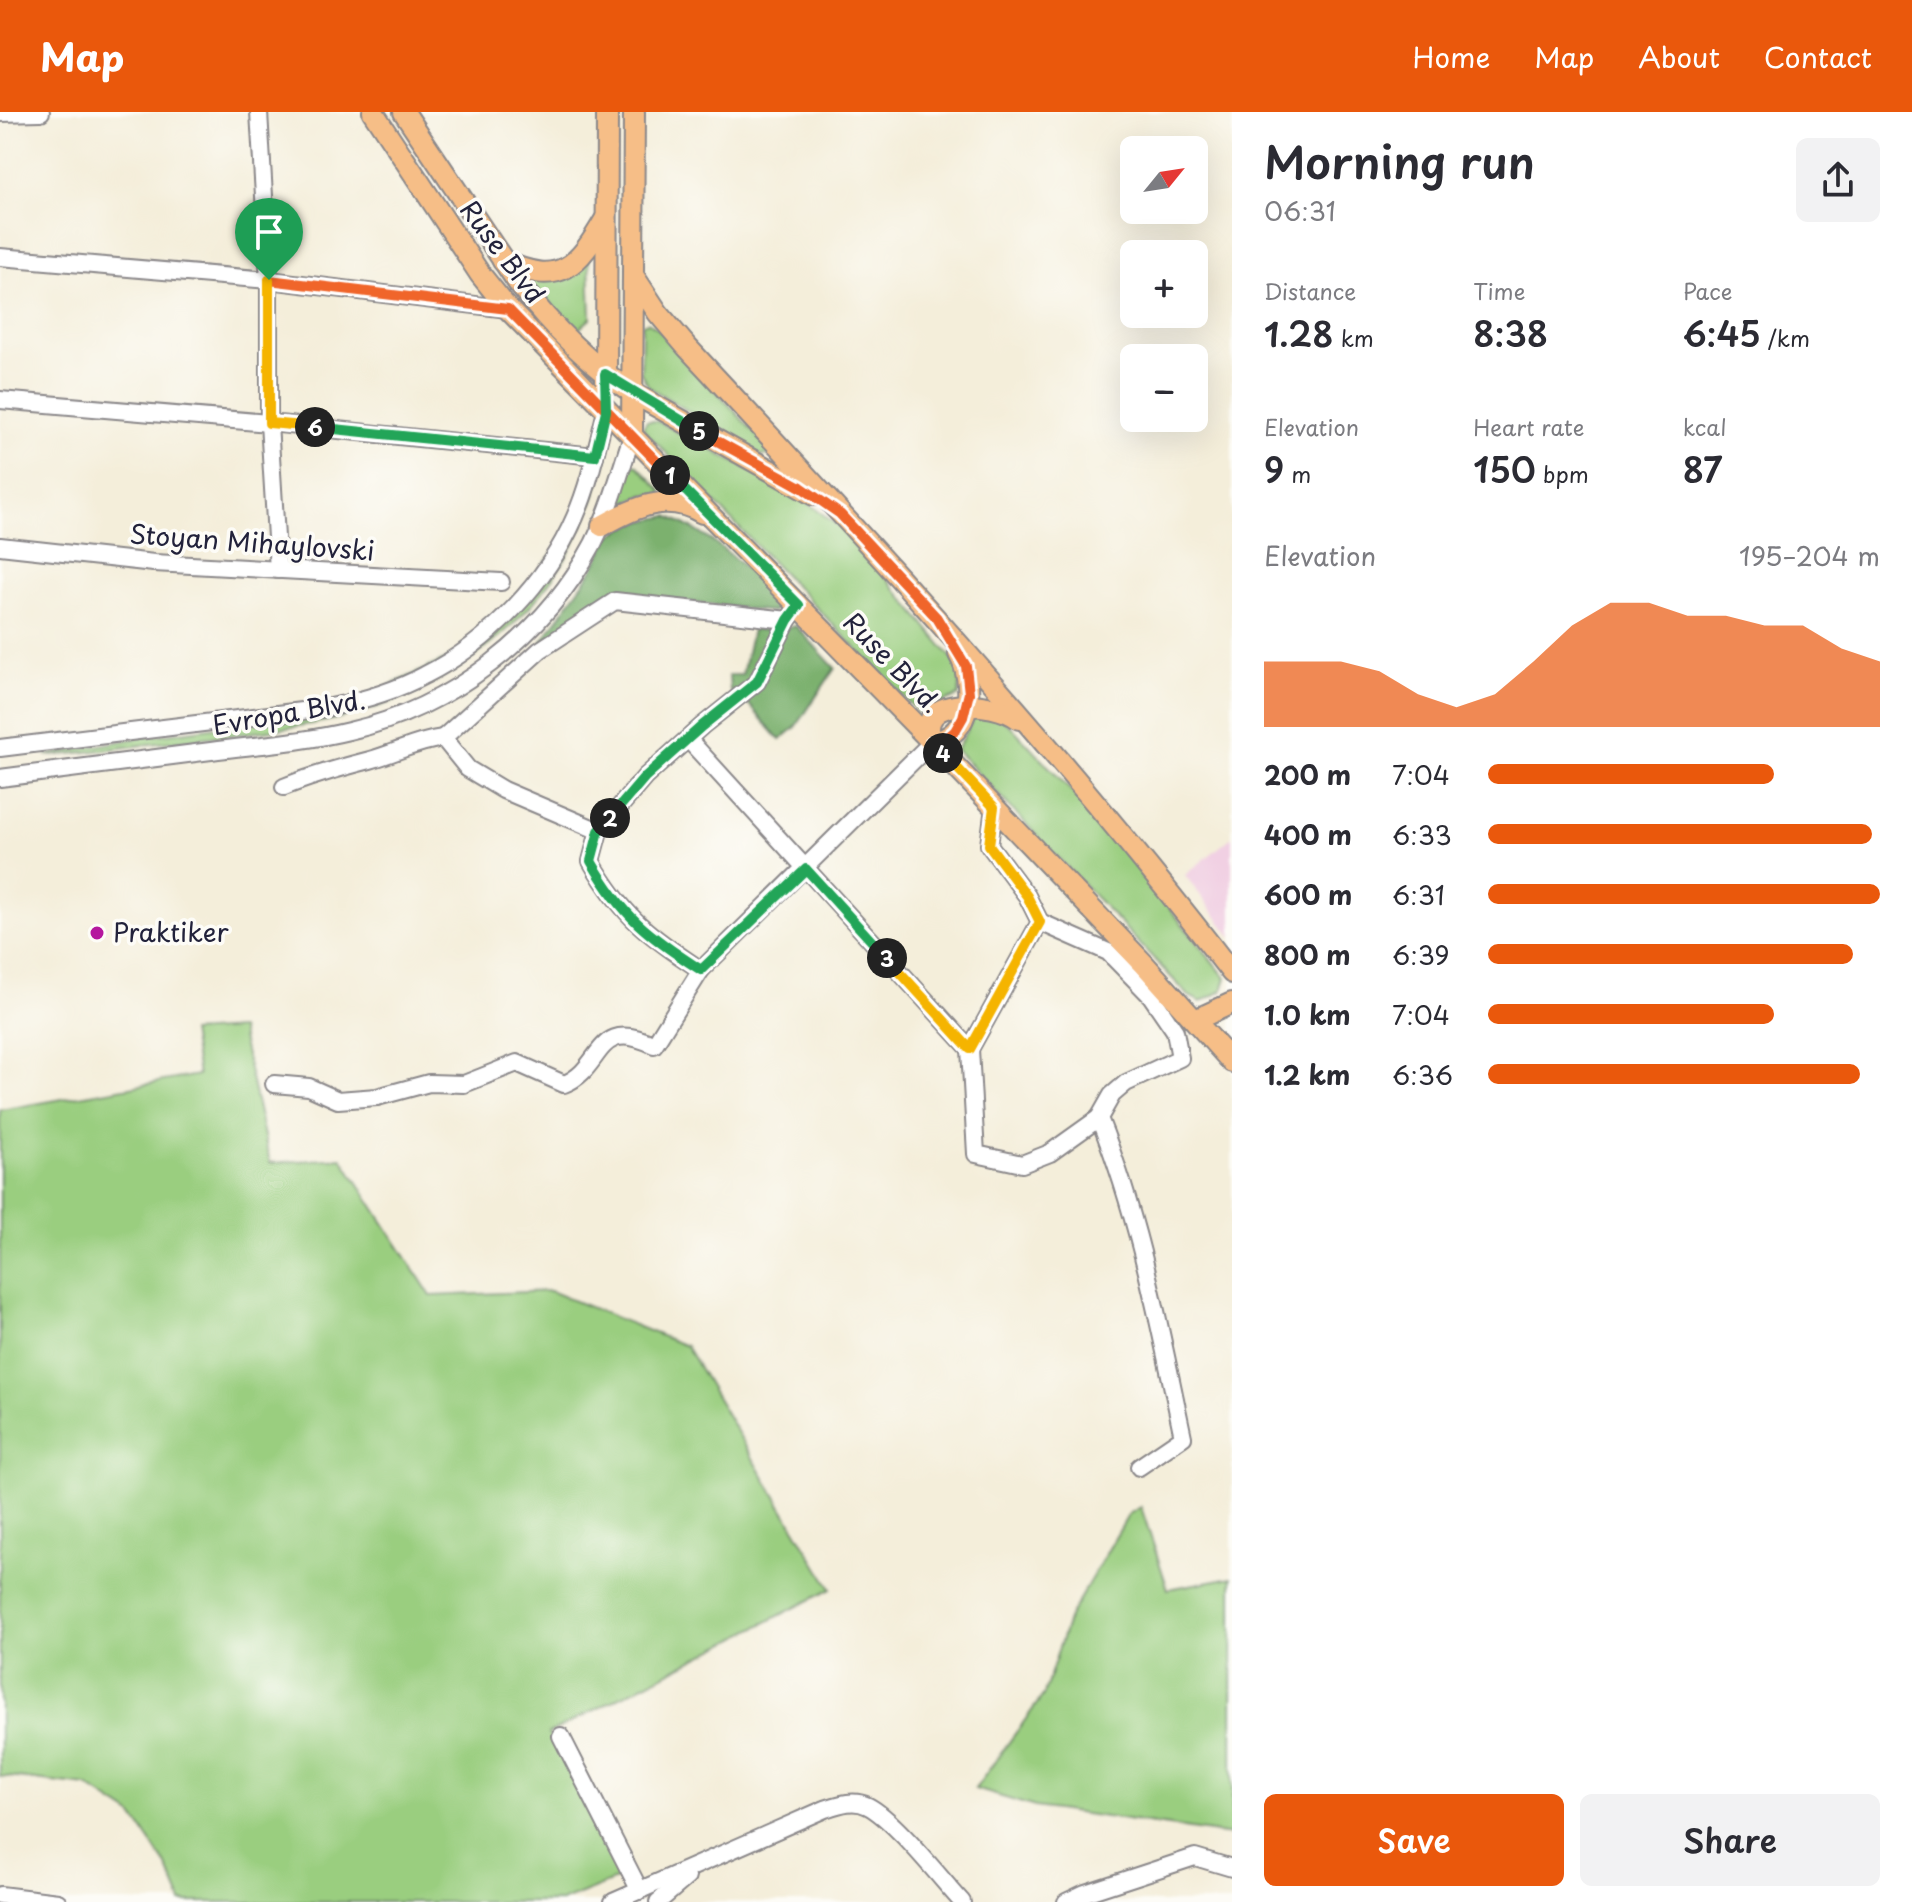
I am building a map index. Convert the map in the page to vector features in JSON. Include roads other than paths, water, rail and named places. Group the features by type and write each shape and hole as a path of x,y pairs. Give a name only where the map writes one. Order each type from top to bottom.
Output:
{"main road":[{"name":"Ruse Blvd","path":"373,112 480,274 508,309 606,411"},
{"name":"Ruse Blvd","path":"404,112 533,303 605,374"},
{"path":"606,411 607,112"},
{"path":"632,436 634,112"},
{"path":"503,261 533,273 563,268 586,252 606,218"},
{"path":"633,275 677,335 937,618 1048,746 1232,973"},
{"path":"605,374 633,393 801,487 840,514"},
{"name":"Ruse Blvd.","path":"606,411 716,522 794,613 932,742 1232,1062"},
{"path":"602,526 626,512 650,503 665,502 691,507 716,522"},
{"path":"937,618 966,666 968,703"},
{"path":"932,742 929,726 933,718 947,709 968,703 1010,713 1048,746"},
{"path":"1195,1020 1232,1003"}],"street":[{"path":"0,113 41,112"},
{"path":"259,112 269,280 269,423 278,570"},
{"path":"0,257 269,280 508,309"},
{"path":"0,400 595,456"},
{"name":"Evropa Blvd.","path":"0,748 326,708 379,695 427,675 503,618 555,555 573,521 606,411"},
{"name":"Evropa Blvd.","path":"0,778 321,737 403,714 463,683 522,636 567,586 602,526 632,436"},
{"name":"Stoyan Mihaylovski","path":"0,546 154,563 501,582"},
{"path":"284,787 329,769 372,760 418,742 443,738 540,650 615,601 794,613 757,682 645,777 599,831 591,861 610,894 634,922 701,970"},
{"path":"443,738 468,769 491,783 599,831"},
{"path":"688,739 970,1049"},
{"path":"274,1084 309,1087 338,1100 362,1098 429,1083 464,1084 517,1063 564,1084 574,1080 601,1048 615,1038 633,1035 654,1045 701,970 932,742"},
{"path":"994,807 989,845 1027,896 1040,922 1108,952 1151,996 1175,1031 1180,1058 1126,1083 1112,1095 1099,1118 1050,1153 1022,1164 976,1154 970,1049 1040,922"},
{"path":"1099,1118 1117,1163 1147,1275 1183,1437 1139,1467"},
{"path":"561,1736 640,1891"},
{"path":"613,1902 825,1809 848,1802 867,1806 887,1821 962,1902"},
{"path":"1066,1902 1195,1857 1232,1868"},
{"path":"658,1902 700,1866"},
{"path":"0,1895 58,1902"}],"place":[{"name":"Praktiker","path":"97,933"}]}
